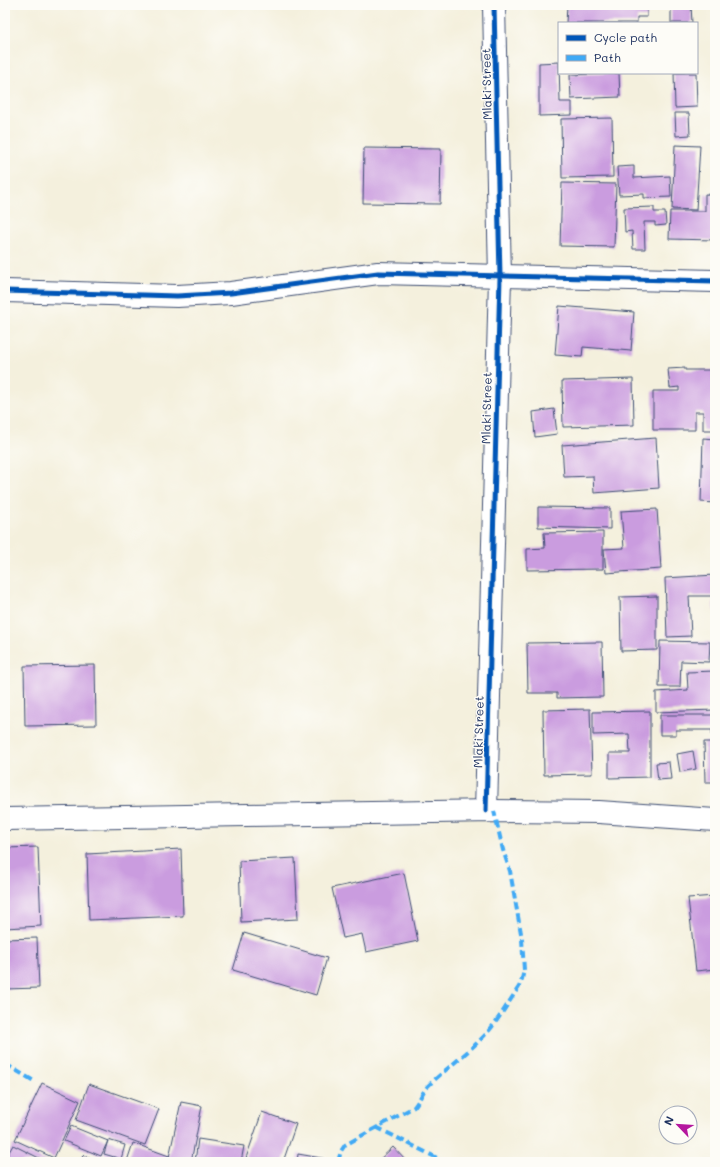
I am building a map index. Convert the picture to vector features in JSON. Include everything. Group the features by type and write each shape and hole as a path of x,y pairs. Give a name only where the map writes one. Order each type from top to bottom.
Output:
{"street":[{"name":"Mlaki Street","path":"486,811 500,277 494,5"},
{"path":"5,291 177,296 232,293 378,273 715,281"},
{"path":"5,819 486,811 599,812 715,820"}],"building":[{"path":"567,5 647,5 647,17 637,17 637,22 566,22"},
{"path":"671,5 691,5 692,22 671,22"},
{"path":"558,62 560,102 572,102 572,115 539,116 539,63"},
{"path":"619,74 620,97 571,99 570,75"},
{"path":"674,74 696,74 697,107 675,108"},
{"path":"675,113 689,113 690,135 676,136"},
{"path":"612,118 613,177 562,178 561,119"},
{"path":"675,145 700,146 696,210 672,209"},
{"path":"364,148 441,149 440,204 363,203"},
{"path":"634,166 634,178 670,176 671,197 644,198 644,194 619,195 617,167"},
{"path":"562,183 616,184 614,247 560,246"},
{"path":"705,194 715,195 715,240 669,239 670,211 705,211"},
{"path":"654,207 654,212 665,212 666,225 655,226 655,222 644,222 645,249 633,249 632,231 625,232 624,208"},
{"path":"559,306 634,312 631,351 583,347 582,357 555,355"},
{"path":"685,368 685,370 715,370 715,430 703,430 703,412 695,412 695,430 653,430 653,391 679,391 679,387 670,388 668,369"},
{"path":"633,379 634,425 563,427 562,381"},
{"path":"554,409 557,434 535,437 533,412"},
{"path":"656,438 659,488 594,493 593,476 564,477 562,445"},
{"path":"703,438 715,439 715,503 701,502"},
{"path":"538,507 610,508 610,529 538,527"},
{"path":"657,509 661,569 606,573 604,549 624,548 621,511"},
{"path":"603,532 603,569 527,570 527,549 545,548 544,533"},
{"path":"715,575 715,596 689,596 691,636 667,637 665,578"},
{"path":"657,596 657,650 621,651 620,597"},
{"path":"713,600 715,600 715,612 714,612"},
{"path":"660,641 710,642 709,662 681,661 680,687 659,687"},
{"path":"602,642 603,697 557,698 557,693 528,693 527,643"},
{"path":"715,646 715,659 714,659 713,647"},
{"path":"95,665 96,725 25,726 24,666"},
{"path":"715,671 715,710 656,712 656,692 688,690 687,672"},
{"path":"590,709 592,774 544,775 543,710"},
{"path":"650,711 650,777 609,778 609,753 630,753 629,734 593,735 593,712"},
{"path":"660,715 715,715 715,737 712,737 712,730 676,730 676,735 660,735"},
{"path":"704,742 715,742 715,782 705,782"},
{"path":"693,751 696,769 680,772 677,754"},
{"path":"669,762 671,779 658,780 656,763"},
{"path":"38,847 41,926 5,928 5,848"},
{"path":"181,849 183,916 89,920 87,854"},
{"path":"295,858 298,919 241,922 239,861"},
{"path":"404,873 418,941 366,952 362,934 343,938 332,888"},
{"path":"715,896 715,969 696,971 688,898"},
{"path":"244,933 327,958 316,995 233,970"},
{"path":"37,938 39,988 5,989 5,939"},
{"path":"42,1083 80,1101 54,1158 15,1140"},
{"path":"89,1084 159,1109 145,1145 76,1120"},
{"path":"181,1102 202,1106 191,1162 168,1162"},
{"path":"262,1112 296,1124 283,1162 259,1162 246,1158"},
{"path":"71,1126 108,1141 101,1156 64,1141"},
{"path":"198,1139 244,1146 241,1162 195,1162"},
{"path":"108,1140 125,1145 121,1159 104,1154"},
{"path":"133,1143 169,1156 167,1162 127,1161"},
{"path":"13,1145 47,1162 11,1162 5,1159"},
{"path":"393,1147 407,1162 377,1162"},
{"path":"298,1154 333,1160 333,1162 297,1162"},
{"path":"83,1155 103,1162 81,1162"}],"marked path":[{"path":"338,1162 341,1151 345,1145 414,1107 428,1086 472,1048 490,1030 519,987 524,970 522,939 510,871 503,850 494,811"},
{"path":"5,1064 34,1081"},
{"path":"376,1127 445,1162"}],"cycle path":[{"path":"486,811 500,277 494,5"},
{"path":"5,291 177,296 231,293 378,273 715,281"}]}
